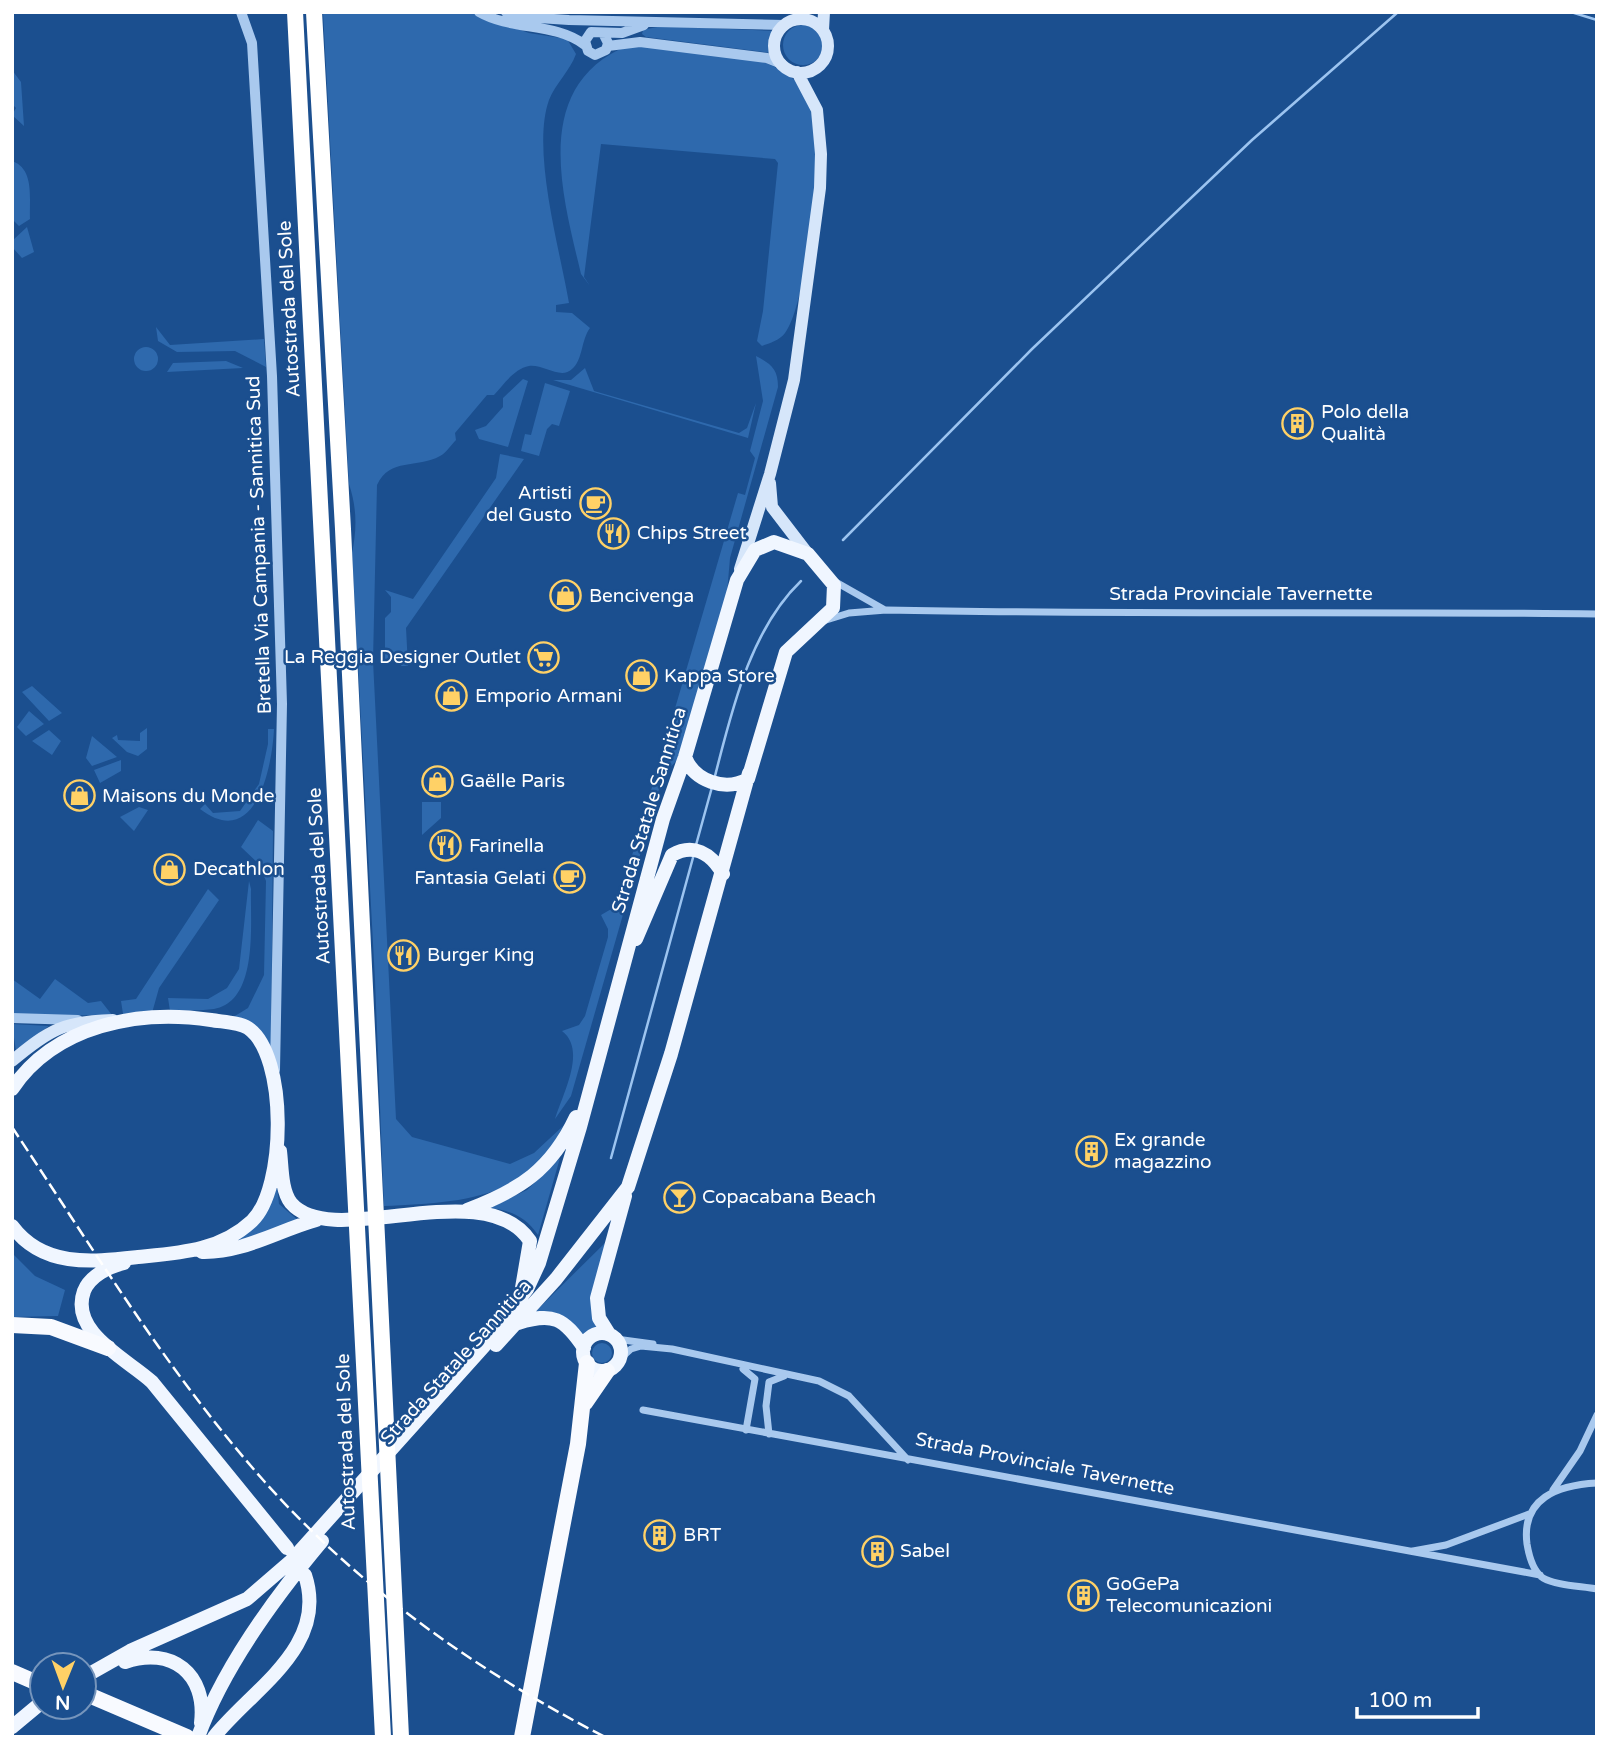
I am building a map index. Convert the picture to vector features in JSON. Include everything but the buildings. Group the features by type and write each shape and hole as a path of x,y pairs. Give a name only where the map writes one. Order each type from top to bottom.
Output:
{"highway":[{"name":"Autostrada del Sole","path":"295,12 383,1737"},
{"name":"Autostrada del Sole","path":"314,12 343,530 401,1737"},
{"path":"12,1325 51,1327 108,1348"},
{"path":"524,1737 584,1405 585,1355"},
{"path":"584,1405 607,1371"},
{"path":"98,1698 200,1735"},
{"path":"98,1710 160,1737"}],"main road":[{"path":"823,30 804,16 784,25 775,40 774,49 782,64 797,72 815,69 826,56 828,47 823,30 824,12"},
{"name":"Strada Statale Sannitica","path":"812,95 815,69"},
{"name":"Strada Statale Sannitica","path":"200,1735 232,1668 295,1573 337,1516 505,1322 539,1263 628,953 663,820 685,757 770,474 794,380 820,188 820,125 812,95 797,72"},
{"path":"770,474 772,507 808,554"},
{"name":"Strada Statale Sannitica","path":"613,1337 599,1318 597,1298 628,1186 671,1054 786,652 833,608 835,591 831,580 808,554 783,543 768,543 755,550 737,580"},
{"path":"685,757 690,768 703,779 734,785 749,775"},
{"path":"628,953 646,922 672,855 684,848 696,849 708,855 723,874"},
{"path":"12,1061 54,1030 80,1020 197,1018 246,1026 263,1043 275,1080 277,1136 285,1191 299,1210 316,1220"},
{"path":"12,1089 37,1060 64,1040 117,1020"},
{"name":"Strada Statale Sannitica","path":"463,1212 517,1189 541,1170 559,1148 587,1093"},
{"path":"12,1226 22,1240 39,1251 82,1262 197,1251 241,1230 254,1219 271,1181 277,1136"},
{"name":"Strada Statale Sannitica","path":"418,1425 565,1269 628,1186"},
{"name":"Strada Statale Sannitica","path":"197,1251 225,1252 246,1247 285,1229 316,1220 463,1212 489,1214 508,1219 520,1226 530,1241 521,1296"},
{"path":"151,1256 118,1265 97,1275 85,1288 81,1303 84,1321 108,1348 130,1362 152,1382 287,1548"},
{"path":"517,1323 536,1317 559,1320 568,1326 585,1355 596,1370 607,1371 621,1358 621,1348 613,1337 594,1335 585,1355"},
{"path":"98,1669 130,1651 247,1599 292,1561 337,1516"},
{"path":"98,1671 136,1658 168,1659 188,1671 199,1688 200,1735 229,1718 286,1664 297,1648 307,1622 309,1588 305,1575"},
{"path":"12,1727 28,1714"}],"street":[{"name":"Bretella Via Campania - Sannitica Sud","path":"240,12 252,43 262,164 279,576 282,704 275,1080"},
{"path":"479,12 517,25 567,33 596,55 608,46 640,42 767,58 782,64"},
{"path":"506,12 544,18 784,25"},
{"path":"544,18 559,26 597,32 622,33 653,23"},
{"path":"585,45 586,37 597,32"},
{"path":"597,32 608,46"},
{"name":"Strada Provinciale Tavernette","path":"831,580 886,610"},
{"name":"Strada Provinciale Tavernette","path":"819,623 849,613 886,610 1111,615 1385,612 1597,614"},
{"path":"12,1018 80,1020"},
{"name":"Strada Provinciale Tavernette","path":"613,1337 643,1341 837,1387 908,1460 1540,1575 1546,1580 1597,1589"},
{"name":"Strada Provinciale Tavernette","path":"621,1358 631,1349 641,1346 664,1348"},
{"path":"734,1363 751,1373 755,1379 746,1430"},
{"path":"769,1434 766,1406 769,1382 776,1377 789,1376"},
{"path":"643,1410 908,1460"},
{"path":"1540,1575 1528,1553 1529,1514 1540,1500 1552,1491 1580,1451 1597,1415"},
{"path":"1552,1491 1597,1483"},
{"name":"Strada Provinciale Tavernette","path":"1407,1552 1446,1545 1529,1514"}],"shaded area":[{"path":"323,12 468,12 529,33 567,39 576,54 549,100 544,121 543,145 549,200 569,303 556,305 556,312 572,313 590,328 576,365 568,372 534,366 519,370 494,395 487,395 455,433 456,440 444,453 431,460 389,470 377,485 373,661 396,1119 412,1137 510,1164 534,1153 563,1126 548,1151 530,1170 510,1184 463,1199 384,1206 352,553 355,518 349,484"},
{"path":"803,25 811,26 817,31 822,37 822,53 817,59 811,64 803,65 795,64 789,59 784,53 783,45 784,37 789,31 795,26"},
{"path":"661,26 775,31 770,43 771,53 646,37 642,34 643,30"},
{"path":"629,45 763,62 791,77 810,101 816,131 811,226 793,316 785,333 775,341 762,346 757,341 763,311 778,163 775,159 601,144 584,277 590,286 581,274 562,177 561,144 565,114 577,86 598,63"},
{"path":"12,70 21,82 24,126 12,115 16,108 12,104"},
{"path":"12,161 24,171 29,186 30,219 19,226 12,219"},
{"path":"27,227 34,252 22,258 12,247 12,241"},
{"path":"156,327 170,345 264,339 266,367 235,351 177,352 158,341"},
{"path":"146,347 157,354 158,359 151,370 146,371 135,364 134,359 141,348"},
{"path":"756,356 773,368 778,387 730,558 727,593 679,758 663,775 571,1096 555,1119 573,1060 573,1049 562,1031 579,1025 585,1016 608,937 608,929 601,915 613,908 619,900 738,493 745,495 755,458 750,451 763,401"},
{"path":"226,361 243,368 167,372 173,363"},
{"path":"585,368 594,391 739,433 747,428 756,403 748,438 553,380 571,380"},
{"path":"523,379 528,381 508,447 479,439 475,430 486,426 503,407 503,398"},
{"path":"545,383 570,391 559,426 552,424 547,429 539,456 521,451 525,434 531,435"},
{"path":"500,454 524,459 406,628 408,666 401,666 400,655 391,655 391,664 385,660 385,618 391,612 391,597 385,590 413,599 496,478"},
{"path":"32,686 62,713 49,721 22,692"},
{"path":"29,711 44,724 26,736 17,727"},
{"path":"147,728 147,749 138,756 127,752 112,738 117,735 118,740 140,741 140,733"},
{"path":"268,729 274,729 269,764 257,800 247,813 234,820 219,819 200,809 205,804 213,813 240,811 259,784 268,744"},
{"path":"49,730 61,741 52,755 32,741"},
{"path":"92,736 117,757 92,766 86,758"},
{"path":"121,760 121,771 100,783 94,770"},
{"path":"422,802 441,802 441,818 422,835"},
{"path":"139,807 148,810 134,831 120,817"},
{"path":"258,820 273,831 271,1060 230,1019 248,1008 264,975 266,881 259,864 241,847"},
{"path":"249,881 251,940 249,959 239,992 228,1003 214,1009 170,1011 168,998 208,999 227,988 239,969"},
{"path":"208,889 219,900 159,988 152,1013 123,1014 121,1001 136,999"},
{"path":"12,979 40,999 55,979 88,1003 101,1001 112,1015 17,1016 12,1014"},
{"path":"12,1024 49,1026 16,1051"},
{"path":"560,1158 538,1235 528,1223 516,1215 488,1208 527,1190"},
{"path":"275,1168 279,1204 299,1221 234,1245"},
{"path":"608,1240 592,1295 593,1318 597,1329 584,1337 534,1313"},
{"path":"12,1253 35,1276 65,1290 58,1316 12,1317"},
{"path":"598,1343 606,1343 612,1353 606,1363 598,1363 592,1357 592,1349"}],"waterway":[{"path":"843,540 1032,349 1252,140 1398,12"},
{"path":"1571,12 1597,20"},
{"path":"715,776 736,698 756,647 768,623 801,581"},
{"path":"696,845 712,787"},
{"path":"611,1158 694,854"}],"railway":[{"path":"12,1127 195,1397 264,1481 301,1520 380,1592 422,1625 511,1684 605,1737"}],"place":[{"name":"Polo della Qualità","path":"1298,423"},
{"name":"Artisti del Gusto","path":"595,504"},
{"name":"Chips Street","path":"614,533"},
{"name":"Bencivenga","path":"566,596"},
{"name":"La Reggia Designer Outlet","path":"544,657"},
{"name":"Kappa Store","path":"641,676"},
{"name":"Emporio Armani","path":"452,696"},
{"name":"Gaëlle Paris","path":"437,781"},
{"name":"Maisons du Monde","path":"79,796"},
{"name":"Farinella","path":"446,846"},
{"name":"Decathlon","path":"170,869"},
{"name":"Fantasia Gelati","path":"569,878"},
{"name":"Burger King","path":"404,955"},
{"name":"Ex grande magazzino","path":"1091,1151"},
{"name":"Copacabana Beach","path":"679,1197"},
{"name":"BRT","path":"660,1535"},
{"name":"Sabel","path":"877,1551"},
{"name":"GoGePa Telecomunicazioni","path":"1083,1595"}]}
